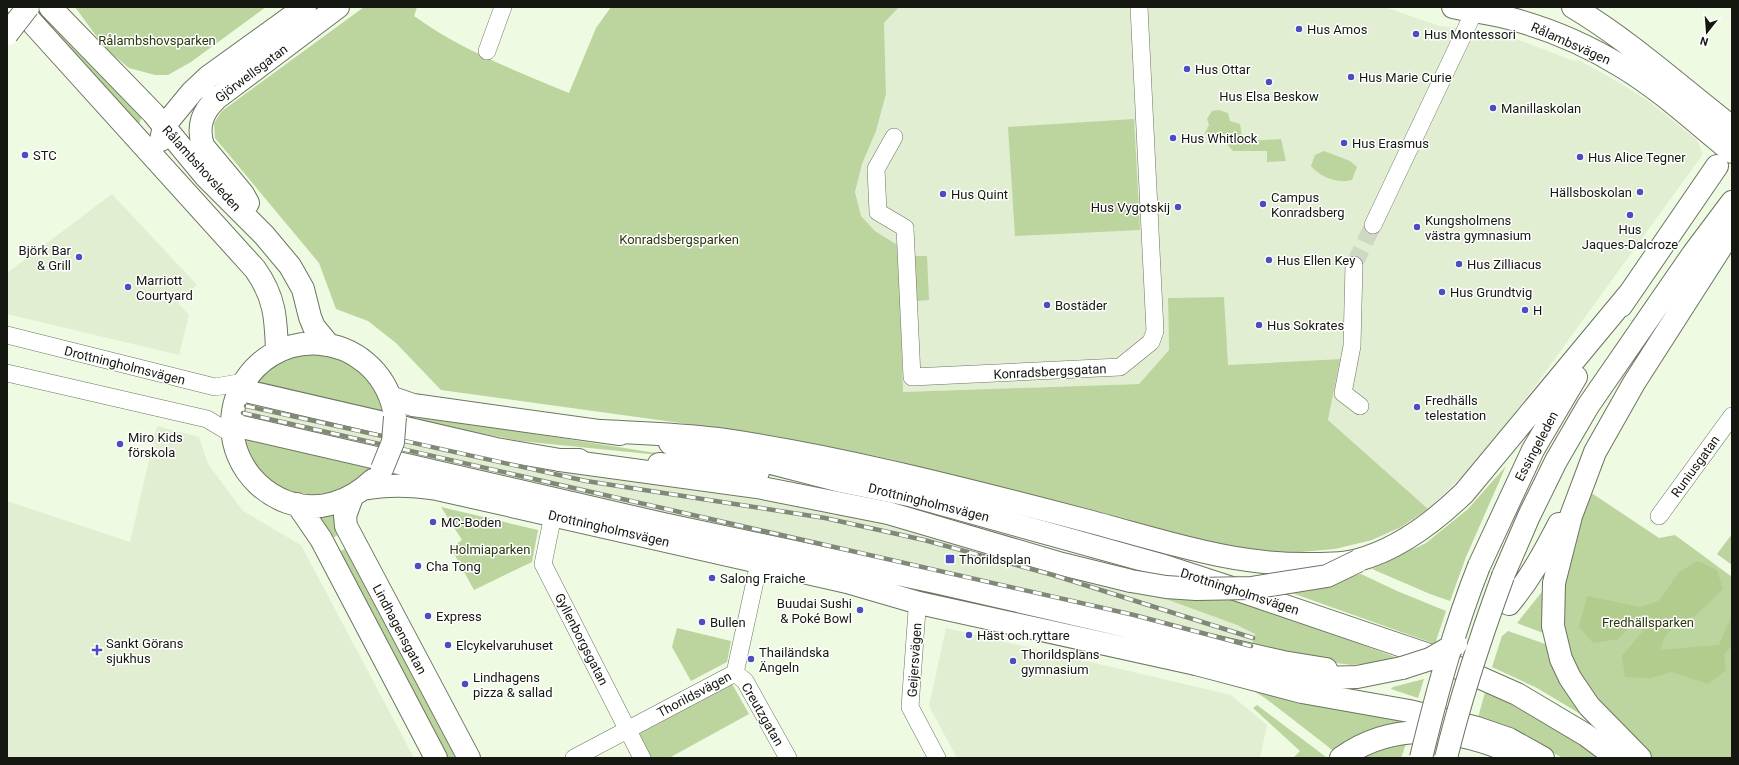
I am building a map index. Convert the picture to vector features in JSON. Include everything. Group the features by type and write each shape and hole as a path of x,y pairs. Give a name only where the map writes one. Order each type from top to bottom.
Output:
{"main road":[{"path":"18,7 250,263 270,294 275,311 277,352"},
{"path":"7,34 28,7"},
{"name":"Rålambshovsleden","path":"50,7 164,126 206,177 264,235 297,276 314,328 328,344"},
{"name":"Gjörwellsgatan","path":"264,235 242,194 204,146 200,127 202,117 208,106 305,7"},
{"name":"Rålambsvägen","path":"1453,7 1518,21 1565,38 1594,51 1622,66 1673,104 1730,138"},
{"name":"Rålambsvägen","path":"1573,7 1605,26 1644,55 1730,138"},
{"name":"Gjörwellsgatan","path":"164,126 192,92 208,77 260,52 335,10"},
{"path":"164,126 161,139 162,158 166,171"},
{"path":"166,171 186,152"},
{"name":"Essingeleden","path":"1421,758 1436,693 1452,640 1479,566 1533,450 1565,393 1629,294 1717,166"},
{"name":"Essingeleden","path":"1446,758 1460,700 1503,576 1542,489 1588,406 1693,254 1732,202"},
{"path":"1196,664 1321,678 1358,677 1393,670 1430,659 1459,643 1485,626 1509,604 1538,566 1595,452 1634,383 1732,230"},
{"path":"560,460 757,487 856,506 888,513 1062,564 1131,581 1166,587 1196,589 1251,588 1327,576 1386,549 1421,530 1464,493 1629,294"},
{"path":"237,430 234,407 247,387 258,365 286,347 307,343 328,344 350,352 370,365 382,380 390,396 395,418 393,442 382,469 357,493"},
{"name":"Drottningholmsvägen","path":"247,387 496,448 560,460 625,462 841,481"},
{"name":"Drottningholmsvägen","path":"390,396 413,405 601,431 763,461 841,481 909,495 1161,565 1429,655 1517,694 1586,735 1617,758"},
{"name":"Drottningholmsvägen","path":"1393,670 1336,671 1283,662 935,582 823,559 237,430 240,461 251,477 271,495 297,504 319,506 341,501 357,493 383,485 408,485 553,515 847,582 919,603 1016,623 1196,664 1302,692 1410,711 1477,728 1509,740 1543,758"},
{"path":"601,431 718,439 819,457 953,487 1184,548 1264,564 1326,564 1358,561"},
{"path":"1595,452 1571,516 1556,569 1553,596 1554,626 1561,659 1579,694 1640,758"},
{"name":"Lindhagensgatan","path":"357,493 345,516 346,526 469,758"},
{"name":"Lindhagensgatan","path":"297,504 322,539 436,758"},
{"name":"Drottningholmsvägen","path":"823,559 923,589 1016,623"},
{"path":"1341,758 1350,752 1378,739 1396,734 1438,732 1480,740 1524,758"}],"street":[{"path":"487,50 503,7"},
{"name":"Konradsbergsgatan","path":"894,137 876,169 878,212 905,228 912,377 1120,367 1151,342 1155,331 1139,7"},
{"path":"1373,225 1474,12"},
{"path":"1354,265 1352,346 1344,393 1360,406"},
{"name":"Drottningholmsvägen","path":"7,336 214,387 247,387"},
{"name":"Drottningholmsvägen","path":"7,373 207,419 237,430"},
{"name":"Runiusgatan","path":"1659,516 1732,416"},
{"name":"Gyllenborgsgatan","path":"553,515 543,564 629,729 642,758"},
{"name":"Thorildsvägen","path":"574,758 735,673 759,562"},
{"name":"Geijersvägen","path":"919,603 917,610 910,707 937,758"},
{"name":"Creutzgatan","path":"735,673 745,681 788,758"}],"shaded area":[{"name":"Campus Konradsberg","path":"899,7 1385,7 1439,26 1501,33 1571,60 1580,61 1647,100 1697,140 1703,154 1523,403 1477,462 1428,509 1328,420 1339,359 1227,365 1224,297 1168,298 1169,350 1139,384 903,392 899,246 875,231 861,216 855,192 862,164 876,131 886,94 884,23"},
{"path":"112,194 197,285 178,303 189,315 179,355 7,314 7,273"},
{"path":"246,402 584,474 813,508 871,521 931,535 1152,594 1237,625 1256,634 1251,649 243,418"},
{"path":"157,426 199,437 208,464 243,511 301,545 414,758 7,758 7,501 130,542"},
{"name":"Thorildsplans gymnasium","path":"946,628 1231,695 1267,725 1260,758 957,758 929,706"}],"green space":[{"path":"29,7 43,7 142,117 137,128"},
{"name":"Rålambshovsparken","path":"75,7 266,7 191,62 168,75 155,75 129,68 105,48"},
{"name":"Konradsbergsparken","path":"364,7 417,7 414,16 470,50 569,93 596,28 611,7 899,7 884,23 886,94 876,131 862,164 855,192 861,216 875,231 899,246 903,392 1139,384 1169,350 1168,298 1224,297 1228,365 1340,359 1328,420 1428,509 1401,527 1372,540 1335,549 1289,553 1231,549 890,459 775,436 441,390 396,343 368,321 336,309 319,263 215,138 214,123 222,111"},
{"path":"1219,110 1228,113 1230,121 1240,124 1242,136 1251,141 1281,139 1286,161 1267,162 1267,151 1233,151 1222,139 1217,142 1211,142 1205,133 1209,125 1207,119 1212,111"},
{"path":"1134,119 1140,230 1015,236 1008,127"},
{"path":"1324,151 1350,161 1357,167 1352,180 1341,181 1330,179 1319,173 1311,166 1315,155"},
{"path":"914,256 927,256 929,300 916,301"},
{"path":"300,354 327,354 354,365 372,383 383,412 255,383 278,363"},
{"path":"419,418 471,424 688,458 520,441 418,421"},
{"path":"244,437 371,466 358,479 343,488 326,493 309,494 292,491 276,484 262,473 250,455"},
{"path":"1506,466 1466,557 1450,601 1372,569 1426,543 1468,509"},
{"name":"Fredhällsparken","path":"1590,492 1659,538 1675,535 1732,577 1732,758 1653,758 1584,683 1570,659 1564,634 1562,577"},
{"name":"Holmiaparken","path":"441,507 538,530 532,562 474,590 451,548 462,540"},
{"path":"332,514 340,534 329,540 315,516"},
{"path":"1732,534 1732,565 1717,554"},
{"path":"347,548 460,758 445,758 336,553"},
{"path":"1698,561 1717,570 1723,589 1695,616 1676,624 1664,638 1660,650 1719,645 1732,615 1732,645 1724,655 1726,670 1708,684 1672,672 1650,678 1625,677 1622,656 1643,631 1636,621 1618,639 1593,643 1579,627 1587,596 1640,607 1659,601 1679,572"},
{"path":"1361,574 1397,591 1446,611 1435,644 1289,592"},
{"path":"1545,588 1546,634 1517,623"},
{"path":"1152,594 1229,598 1309,625 1403,660 1352,665 1251,649 1255,634 1237,625"},
{"path":"677,628 731,641 727,662 691,681 672,647"},
{"path":"1508,631 1548,645 1587,718 1537,688 1492,667 1502,636"},
{"path":"1424,679 1418,698 1391,689 1393,687"},
{"path":"731,682 749,714 669,758 651,758 638,733"},
{"path":"1249,688 1408,720 1407,725 1335,752 1265,698"},
{"path":"1485,692 1544,722 1601,758 1563,758 1510,731 1478,718"},
{"path":"1257,705 1326,757 1293,758 1300,751 1253,708"},
{"path":"1407,741 1401,758 1356,758"}],"tunnel":[{"path":"1354,265 1373,225"}],"railway":[{"path":"246,406 586,481 825,518 924,540 1053,575 1253,638"},
{"path":"243,413 1134,615 1251,646"}],"place":[{"name":"Hus Amos","path":"1299,29"},
{"name":"Hus Montessori","path":"1416,34"},
{"name":"Hus Ottar","path":"1187,69"},
{"name":"Hus Marie Curie","path":"1351,77"},
{"name":"Hus Elsa Beskow","path":"1269,82"},
{"name":"Manillaskolan","path":"1493,108"},
{"name":"Hus Whitlock","path":"1173,138"},
{"name":"Hus Erasmus","path":"1344,143"},
{"name":"STC","path":"25,155"},
{"name":"Hus Alice Tegner","path":"1580,157"},
{"name":"Hällsboskolan","path":"1640,192"},
{"name":"Hus Quint","path":"943,194"},
{"name":"Campus Konradsberg","path":"1263,204"},
{"name":"Hus Vygotskij","path":"1178,207"},
{"name":"Hus Jaques-Dalcroze","path":"1630,215"},
{"name":"Kungsholmens västra gymnasium","path":"1417,227"},
{"name":"Björk Bar & Grill","path":"79,257"},
{"name":"Hus Ellen Key","path":"1269,260"},
{"name":"Hus Zilliacus","path":"1459,264"},
{"name":"Marriott Courtyard","path":"128,287"},
{"name":"Hus Grundtvig","path":"1442,292"},
{"name":"Bostäder","path":"1047,305"},
{"name":"H","path":"1525,310"},
{"name":"Hus Sokrates","path":"1259,325"},
{"name":"Fredhälls telestation","path":"1417,407"},
{"name":"Miro Kids förskola","path":"120,444"},
{"name":"MC-Boden","path":"433,522"},
{"name":"Thorildsplan","path":"950,559"},
{"name":"Cha Tong","path":"418,566"},
{"name":"Salong Fraiche","path":"712,578"},
{"name":"Buudai Sushi & Poké Bowl","path":"860,610"},
{"name":"Express","path":"428,616"},
{"name":"Bullen","path":"702,622"},
{"name":"Häst och ryttare","path":"969,635"},
{"name":"Elcykelvaruhuset","path":"448,645"},
{"name":"Sankt Görans sjukhus","path":"97,650"},
{"name":"Thailändska Ängeln","path":"751,659"},
{"name":"Thorildsplans gymnasium","path":"1013,661"},
{"name":"Lindhagens pizza & sallad","path":"465,684"}]}
